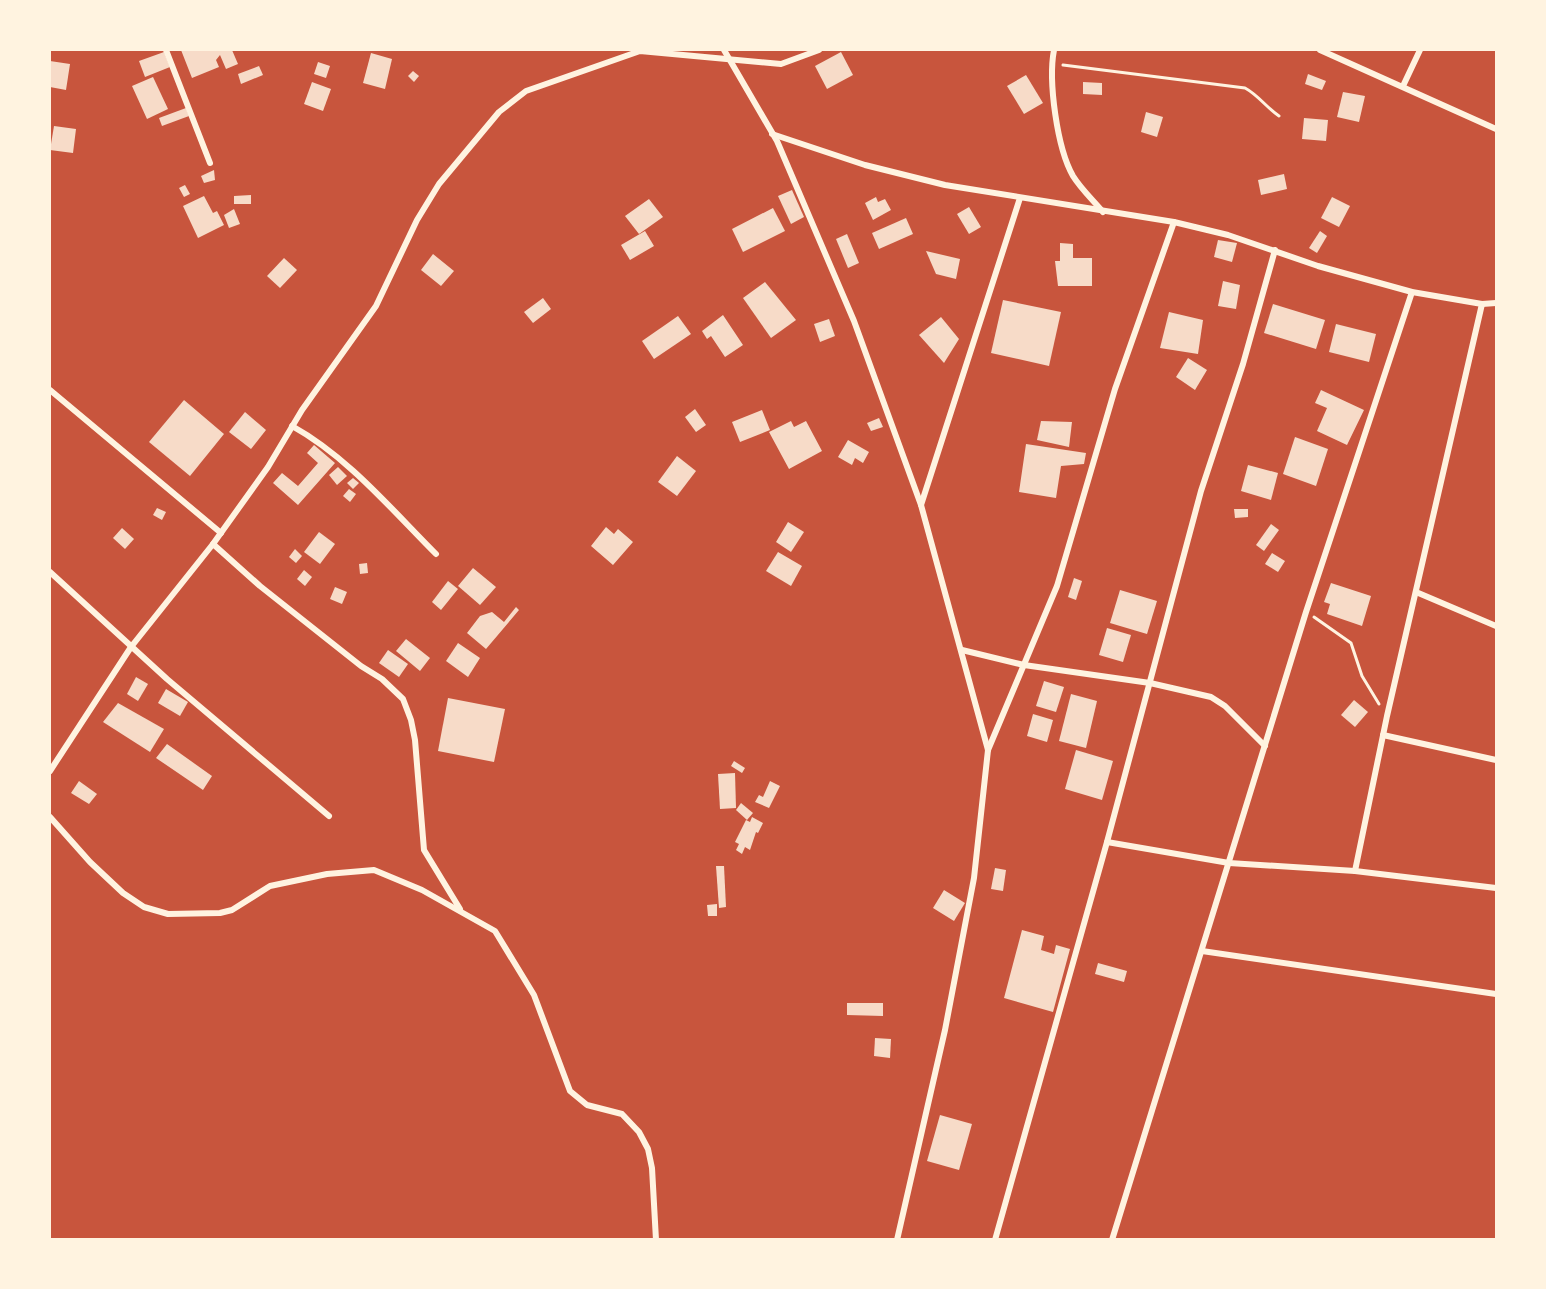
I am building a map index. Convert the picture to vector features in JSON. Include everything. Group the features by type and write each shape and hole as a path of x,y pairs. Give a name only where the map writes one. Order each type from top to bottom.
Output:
{"street":[{"path":"166,50 210,163"},
{"path":"50,771 132,647 221,533 376,306 417,220 439,184 499,112 526,91 637,50 781,64 819,50"},
{"path":"724,50 772,134 854,321 921,505 988,750"},
{"path":"1054,50 1051,63 1057,124 1065,159 1075,178 1103,212"},
{"path":"1320,50 1497,129"},
{"path":"1403,86 1420,50"},
{"path":"772,134 877,168 945,185 1174,222 1228,235 1318,266 1412,292 1482,304 1497,303"},
{"path":"921,505 1020,198"},
{"path":"897,1239 941,1051 974,878 988,750 1057,586 1115,389 1174,222"},
{"path":"995,1239 1107,842 1201,491 1243,364 1275,250"},
{"path":"1112,1239 1306,612 1412,292"},
{"path":"1355,871 1387,716 1482,304"},
{"path":"50,390 221,533"},
{"path":"292,426 311,436 344,463 436,554"},
{"path":"213,544 260,586 361,666 382,679 403,699 415,740 424,850 461,910"},
{"path":"50,572 132,647 329,816"},
{"path":"1416,592 1497,626"},
{"path":"962,650 1024,664 1150,683 1211,697 1225,706 1265,746"},
{"path":"1383,735 1497,760"},
{"path":"50,817 90,862 123,893 144,907 168,914 220,913 232,910 270,886 362,870 387,874 461,910 495,931 534,995 570,1091 587,1105 622,1114 639,1132 648,1149 652,1168 656,1239"},
{"path":"1107,842 1229,863 1355,871 1497,888"},
{"path":"1202,951 1497,994"}],"path":[{"path":"1051,63 1245,88 1254,92 1265,107 1279,116"},
{"path":"1306,612 1351,643 1362,676 1387,716"}],"building":[{"path":"181,50 232,50 238,64 226,69 220,55 216,60 219,67 192,78"},
{"path":"164,52 170,67 145,77 139,61"},
{"path":"841,52 853,75 827,89 815,66"},
{"path":"371,53 392,59 385,89 363,83"},
{"path":"50,61 70,64 66,90 50,87"},
{"path":"318,62 330,66 326,78 314,74"},
{"path":"259,66 263,75 241,84 238,74"},
{"path":"413,71 419,76 414,82 408,76"},
{"path":"1308,74 1326,81 1322,90 1305,84"},
{"path":"1026,75 1043,103 1024,114 1007,86"},
{"path":"153,77 168,109 147,119 132,86"},
{"path":"312,82 331,89 323,111 304,104"},
{"path":"1083,82 1102,83 1102,95 1083,94"},
{"path":"1343,92 1365,96 1359,122 1337,117"},
{"path":"186,108 189,116 162,126 159,118"},
{"path":"1146,112 1163,117 1157,137 1141,132"},
{"path":"1304,118 1328,120 1326,141 1302,139"},
{"path":"54,126 76,129 73,153 50,150"},
{"path":"214,170 215,180 204,183 201,176"},
{"path":"1284,174 1287,189 1261,195 1258,180"},
{"path":"185,185 190,194 184,197 179,188"},
{"path":"792,190 804,217 791,224 778,196"},
{"path":"251,195 251,204 234,204 234,196"},
{"path":"204,196 213,213 217,211 224,225 198,238 183,206"},
{"path":"876,197 878,202 885,199 891,210 873,220 865,203"},
{"path":"1332,197 1350,206 1339,227 1321,218"},
{"path":"649,199 663,217 639,234 625,216"},
{"path":"969,207 981,227 969,234 957,214"},
{"path":"773,208 785,231 743,252 732,229"},
{"path":"234,209 240,224 229,228 224,215"},
{"path":"906,218 913,234 879,249 872,233"},
{"path":"645,231 654,246 630,260 621,245"},
{"path":"1320,231 1327,236 1317,253 1309,248"},
{"path":"847,234 859,263 848,268 836,239"},
{"path":"1218,240 1237,243 1232,262 1214,257"},
{"path":"1060,243 1073,244 1073,258 1092,258 1092,286 1058,286 1055,261 1060,261"},
{"path":"926,251 960,259 956,279 936,274"},
{"path":"433,254 454,271 441,286 421,270"},
{"path":"284,258 297,270 280,288 267,276"},
{"path":"1223,281 1240,285 1236,309 1218,306"},
{"path":"765,282 796,320 771,338 743,298"},
{"path":"543,298 551,309 533,323 524,312"},
{"path":"1003,300 1061,312 1049,366 991,353"},
{"path":"1273,304 1325,320 1316,349 1264,333"},
{"path":"1169,312 1203,320 1198,354 1160,348"},
{"path":"723,315 743,345 725,357 711,336 707,339 702,331"},
{"path":"678,316 691,334 654,359 642,341"},
{"path":"941,317 959,339 944,363 919,335"},
{"path":"829,319 835,336 820,342 814,324"},
{"path":"1336,324 1376,334 1369,362 1329,352"},
{"path":"1188,358 1207,370 1195,390 1176,377"},
{"path":"1321,390 1364,410 1347,445 1317,431 1327,408 1315,403"},
{"path":"184,400 224,434 190,476 149,442"},
{"path":"695,409 706,425 696,432 685,417"},
{"path":"762,410 770,430 740,442 732,422"},
{"path":"245,412 266,430 251,449 229,432"},
{"path":"879,418 883,427 871,431 867,423"},
{"path":"791,421 794,427 806,421 822,451 789,469 769,432"},
{"path":"1041,421 1072,422 1069,447 1037,440"},
{"path":"1295,437 1328,449 1316,486 1283,474"},
{"path":"848,440 869,452 863,463 855,458 852,465 838,457"},
{"path":"1026,444 1086,453 1084,464 1061,466 1056,498 1019,492"},
{"path":"314,445 335,463 298,505 273,483 282,473 298,486 318,463 307,453"},
{"path":"677,456 696,471 677,496 658,482"},
{"path":"1248,465 1278,473 1271,500 1241,491"},
{"path":"338,467 347,476 337,485 329,475"},
{"path":"353,478 359,483 353,489 347,483"},
{"path":"349,489 356,494 350,502 343,496"},
{"path":"157,508 166,512 162,520 153,515"},
{"path":"1234,509 1248,509 1248,517 1235,518"},
{"path":"788,522 804,532 791,552 776,542"},
{"path":"1271,524 1279,530 1264,551 1256,545"},
{"path":"606,527 614,534 618,529 633,542 613,565 591,546"},
{"path":"122,528 134,539 125,549 113,538"},
{"path":"319,532 335,544 320,564 304,552"},
{"path":"295,549 302,556 296,563 289,557"},
{"path":"778,552 802,566 791,586 766,571"},
{"path":"1272,553 1285,561 1278,572 1265,564"},
{"path":"367,563 368,573 360,574 359,564"},
{"path":"473,568 496,587 480,605 458,586"},
{"path":"304,570 312,577 305,586 297,579"},
{"path":"1074,578 1082,581 1076,600 1068,597"},
{"path":"448,581 458,589 441,610 432,602"},
{"path":"1331,583 1371,596 1362,626 1327,614 1330,604 1324,602"},
{"path":"335,587 347,592 342,604 330,599"},
{"path":"1120,590 1157,601 1147,634 1110,623"},
{"path":"516,607 519,610 486,649 467,633 480,616 492,612 504,622"},
{"path":"1107,628 1131,635 1123,662 1099,655"},
{"path":"406,639 430,658 420,671 396,651"},
{"path":"458,643 480,658 468,677 446,661"},
{"path":"388,650 408,664 399,677 379,663"},
{"path":"136,677 148,684 138,701 127,694"},
{"path":"1044,681 1064,687 1056,712 1036,706"},
{"path":"166,689 188,702 180,716 158,703"},
{"path":"1071,694 1097,701 1086,748 1059,741"},
{"path":"448,698 505,709 494,762 438,751"},
{"path":"1354,700 1368,712 1355,727 1341,715"},
{"path":"118,703 164,729 150,752 103,722"},
{"path":"1033,714 1053,720 1047,742 1027,736"},
{"path":"167,744 212,776 203,790 156,758"},
{"path":"1076,750 1113,761 1102,800 1065,789"},
{"path":"734,761 745,768 742,773 731,766"},
{"path":"735,773 736,808 720,809 718,774"},
{"path":"79,781 97,794 89,804 71,793"},
{"path":"770,781 780,786 769,808 755,802 759,795 763,797"},
{"path":"741,803 753,813 747,820 736,810"},
{"path":"752,817 763,823 758,833 756,832 750,850 745,847 742,854 736,850 739,844 735,842 746,820 750,822"},
{"path":"716,866 724,866 726,907 719,908"},
{"path":"995,868 1006,870 1003,891 991,889"},
{"path":"944,890 965,903 954,921 933,908"},
{"path":"717,904 717,916 708,916 707,905"},
{"path":"1022,930 1044,936 1041,950 1054,954 1056,945 1070,949 1053,1012 1004,998"},
{"path":"1098,963 1127,971 1124,982 1095,974"},
{"path":"847,1003 883,1003 883,1016 847,1015"},
{"path":"875,1038 891,1039 890,1058 874,1056"},
{"path":"940,1115 972,1124 959,1170 927,1161"}]}
